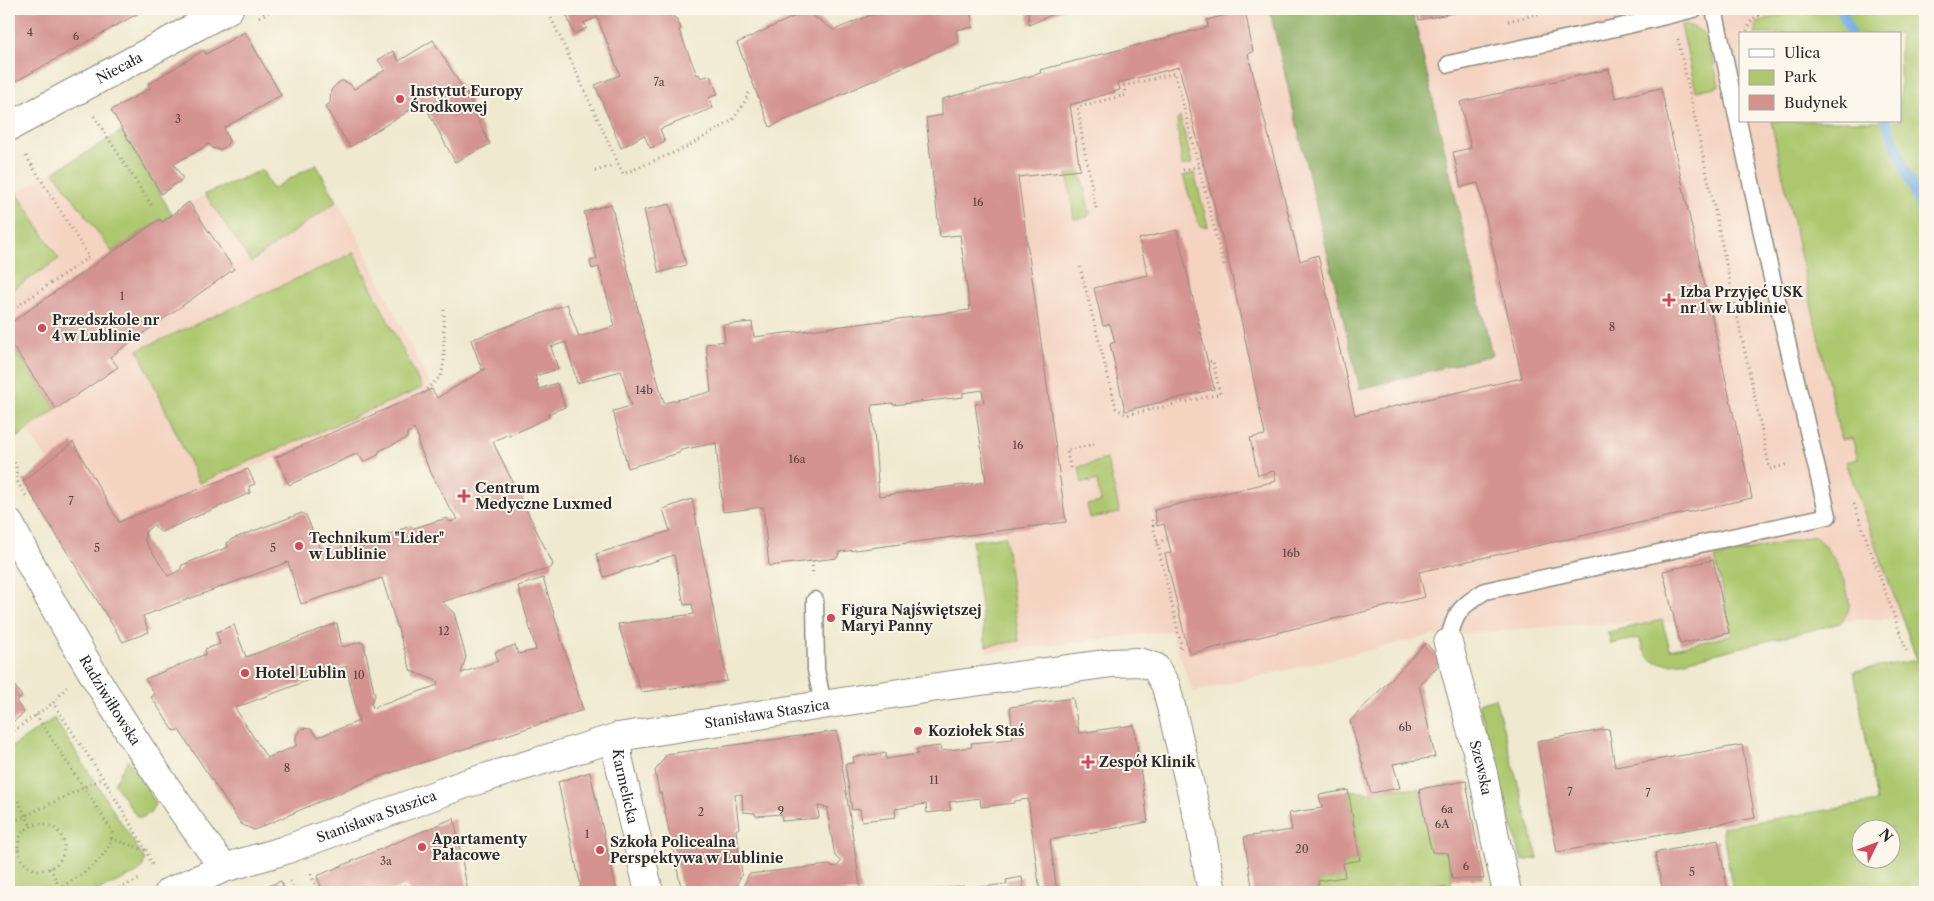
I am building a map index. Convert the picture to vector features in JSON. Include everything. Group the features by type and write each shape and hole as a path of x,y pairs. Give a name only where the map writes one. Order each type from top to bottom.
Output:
{"street":[{"name":"Niecała","path":"9,127 229,9"},
{"name":"Radziwiłłowska","path":"9,523 40,582 86,661 183,813 224,868"},
{"name":"Szewska","path":"1448,643 1483,773 1496,847 1507,892"},
{"name":"Stanisława Staszica","path":"169,892 224,868 282,851 465,784 618,738 944,686 1112,663 1139,662 1155,667 1166,686 1201,831 1212,892"},
{"name":"Karmelicka","path":"618,738 618,757 649,892"}],"lane":[{"path":"1448,64 1694,9"},
{"path":"1448,643 1453,620 1462,608 1485,591 1828,516 1768,261 1714,9"},
{"path":"815,600 816,670 823,704"}],"path":[{"path":"547,9 623,174 687,147 732,121 749,93"},
{"path":"1508,21 1560,9"},
{"path":"1747,32 1752,19 1763,13 1782,9"},
{"path":"1672,14 1770,469 1797,462"},
{"path":"1096,208 1078,108 1126,95 1124,86 1178,72 1224,267"},
{"path":"92,113 153,208"},
{"path":"9,312 90,257 24,154"},
{"path":"595,171 618,164"},
{"path":"1183,170 1201,166"},
{"path":"1080,267 1116,408 1126,415 1220,394 1213,361 1208,362"},
{"path":"423,393 442,376 444,362 444,308"},
{"path":"1171,400 1172,405"},
{"path":"1070,468 1067,450 1095,444"},
{"path":"1852,498 1907,652"},
{"path":"1152,520 1181,644 1179,652"},
{"path":"1157,542 1168,539"},
{"path":"9,734 53,703 67,687 66,679"},
{"path":"53,703 103,778 146,850 154,868 149,872"},
{"path":"36,715 112,831 111,839 100,858 61,890 50,892"},
{"path":"9,824 103,778"},
{"path":"18,801 31,826"},
{"path":"45,824 52,826 62,837 64,844 62,858 50,868 42,870 27,866 18,853 20,837 31,826 45,824"},
{"path":"111,839 146,850"},
{"path":"50,868 61,890"},
{"path":"309,870 318,892"},
{"path":"110,892 145,877"},
{"path":"292,886 295,892"}],"shaded area":[{"path":"1250,9 1788,9 1793,32 1739,32 1739,122 1808,122 1925,619 1582,624 1429,636 1193,692 1171,631 987,653 972,541 1005,536 1005,531 1065,522 1018,177 1062,171 1040,70 1208,27 1207,20"},
{"path":"122,131 172,214 205,194 262,170 272,189 316,164 357,236 432,389 276,457 119,522 73,442 48,461 27,430 17,438 9,425 9,198"}],"green space":[{"path":"1285,9 1412,9 1492,355 1360,389 1270,12"},
{"path":"1807,9 1919,9 1925,14 1925,892 1733,892 1722,827 1877,802 1854,671 1917,660 1846,462 1858,459 1852,438 1841,440 1771,122 1902,122 1902,32 1754,32 1756,24 1764,20"},
{"path":"1681,25 1697,29 1708,40 1719,86 1696,91"},
{"path":"1180,117 1192,164 1182,166 1177,120"},
{"path":"122,131 172,214 162,222 160,219 112,252 54,172"},
{"path":"316,164 337,201 251,262 205,194 262,170 272,189"},
{"path":"1080,172 1090,214 1087,217 1074,219 1067,174"},
{"path":"1194,173 1208,226 1203,227 1199,225 1183,176"},
{"path":"17,193 59,259 9,292 9,198"},
{"path":"354,253 422,388 199,483 138,350"},
{"path":"9,341 56,409 17,438 9,425"},
{"path":"1107,459 1120,513 1090,518 1087,505 1101,502 1097,481 1082,483 1079,467"},
{"path":"1005,536 1019,641 986,646 972,541"},
{"path":"1814,536 1832,556 1846,589 1849,607 1847,614 1840,623 1673,664 1654,661 1650,658 1644,651 1639,638 1611,644 1608,632 1662,620 1670,649 1732,635 1715,558"},
{"path":"1495,698 1538,858 1522,861 1478,703"},
{"path":"54,718 145,860 142,868 137,873 94,892 9,892 9,749"},
{"path":"128,760 156,803 149,814 141,818 137,817 114,783"},
{"path":"1400,788 1419,789 1432,852 1448,853 1452,879 1450,886 1396,892 1319,892 1318,881 1344,877 1343,863 1360,860 1348,790 1371,793"}],"building":[{"path":"9,9 146,9 9,85"},
{"path":"564,9 670,9 681,29 679,30 697,75 699,74 701,78 710,75 718,94 709,98 713,108 660,129 665,142 650,148 644,135 621,148 595,85 620,75 597,17 584,23 587,28 574,34"},
{"path":"885,9 970,9 973,27 956,30 958,42 770,127 737,43 806,11 834,30"},
{"path":"1028,9 1064,9 1029,25"},
{"path":"1417,9 1468,9 1468,10 1419,20"},
{"path":"1245,10 1253,52 1248,54 1300,261 1318,255 1355,415 1522,378 1478,183 1461,187 1453,152 1471,148 1460,102 1609,69 1615,98 1661,88 1752,498 1419,572 1425,597 1189,654 1165,554 1171,553 1164,524 1157,526 1154,510 1276,481 1274,471 1258,475 1250,438 1265,435 1232,276 1179,67 1118,83 1120,90 1070,105 1080,170 1018,177 1066,522 840,552 837,558 769,566 763,507 723,512 716,443 681,450 679,453 628,468 613,411 631,406 621,371 577,383 566,342 551,347 558,369 535,376 539,389 557,383 565,407 548,414 549,417 493,442 553,564 551,568 442,602 454,613 466,657 461,673 498,661 495,652 515,645 518,654 536,650 518,586 543,578 583,710 372,779 254,830 241,824 179,730 174,731 151,697 155,694 145,679 206,654 205,649 220,644 216,632 234,625 246,657 337,623 342,647 360,642 364,644 375,696 371,702 373,708 438,685 437,681 411,671 382,578 301,604 288,562 143,616 149,632 123,642 23,481 73,442 119,522 248,469 255,484 249,486 250,493 161,532 154,524 145,532 145,541 168,576 180,570 182,565 228,547 227,543 232,539 302,513 306,515 320,549 357,537 362,545 410,526 414,528 447,518 450,522 458,519 449,507 428,467 414,429 407,433 407,438 379,451 378,455 364,462 358,453 289,485 276,457 432,389 437,398 485,369 482,370 471,340 567,304 579,337 615,326 599,267 592,269 590,261 597,259 584,212 611,204 664,403 711,392 706,344 725,341 723,325 752,322 754,337 970,310 960,235 940,237 926,118 942,115 942,99 1041,73 1040,70 1208,27 1207,20","holes":["982,390 984,403 975,404 986,482 879,496 872,405 893,403 893,405 963,397 963,393","346,666 359,721 318,737 311,729 302,728 296,736 296,746 267,758 235,708"]},
{"path":"245,32 281,95 224,128 229,141 220,150 212,148 209,144 174,164 183,179 161,194 111,110 150,88 148,84 204,50 206,54"},
{"name":"Instytut Europy Środkowej","path":"433,40 472,103 470,104 490,144 455,162 423,102 350,147 325,107 330,103 331,90 342,81 350,84 354,89 385,70 378,60 393,51 399,61"},
{"path":"189,202 234,269 110,357 118,367 56,409 9,341 9,324 160,219 162,222"},
{"path":"670,204 686,265 659,273 644,210"},
{"path":"1177,230 1214,389 1125,411 1110,344 1115,342 1110,324 1103,326 1094,288 1148,275 1139,239"},
{"path":"692,499 727,681 641,692 618,624 694,614 692,604 684,605 674,555 604,577 596,554 670,531 663,509"},
{"path":"1713,560 1729,633 1680,644 1663,571"},
{"path":"1426,643 1442,662 1419,684 1435,757 1393,764 1400,788 1371,793 1350,721"},
{"path":"9,677 22,697 16,701 24,713 9,725"},
{"path":"1073,698 1079,733 1134,725 1148,822 1050,840 1057,892 1040,892 1028,799 1014,801 1014,803 981,807 980,798 949,802 951,810 927,813 926,804 895,809 896,817 862,821 860,809 852,810 845,764 854,763 853,757 886,753 886,759 918,754 917,749 940,746 941,751 972,747 971,743 1013,739 1010,707"},
{"path":"1609,729 1615,767 1742,745 1755,818 1557,852 1537,741"},
{"path":"837,731 861,892 682,892 655,771 667,754","holes":["742,794 743,812 754,813 756,816 781,814 782,821 819,818 818,806 829,808 827,810 835,856 841,862 836,867 828,865 749,874 745,888 738,890 738,882 742,874 736,830 739,828 735,795"]},
{"path":"590,772 617,892 562,892 581,887 558,782"},
{"path":"1466,781 1484,879 1452,879 1448,853 1432,852 1419,789"},
{"path":"1348,790 1360,860 1343,863 1345,877 1318,881 1319,892 1253,892 1244,837 1292,830 1289,813 1322,808 1319,795"},
{"name":"Apartamenty Pałacowe","path":"454,818 468,892 409,892 406,885 389,892 323,892 317,876"},
{"path":"1718,840 1728,892 1663,892 1655,853"},
{"path":"1022,877 1024,892 919,892 964,886 965,889 1007,884 1006,880"},
{"path":"281,881 285,892 253,892"},
{"path":"1445,887 1446,892 1407,892 1407,891"}],"waterway":[{"path":"1841,9 1850,32"},
{"path":"1886,122 1925,218"}],"place":[{"name":"Instytut Europy Środkowej","path":"400,99"},
{"name":"Izba Przyjęć USK nr 1 w Lublinie","path":"1669,300"},
{"name":"Przedszkole nr 4 w Lublinie","path":"42,328"},
{"name":"Centrum Medyczne Luxmed","path":"464,496"},
{"name":"Technikum \"Lider\" w Lublinie","path":"299,546"},
{"name":"Figura Najświętszej Maryi Panny","path":"831,618"},
{"name":"Hotel Lublin","path":"245,673"},
{"name":"Koziołek Staś","path":"918,731"},
{"name":"Zespół Klinik","path":"1088,762"},
{"name":"Apartamenty Pałacowe","path":"422,847"},
{"name":"Szkoła Policealna Perspektywa w Lublinie","path":"600,850"}]}
